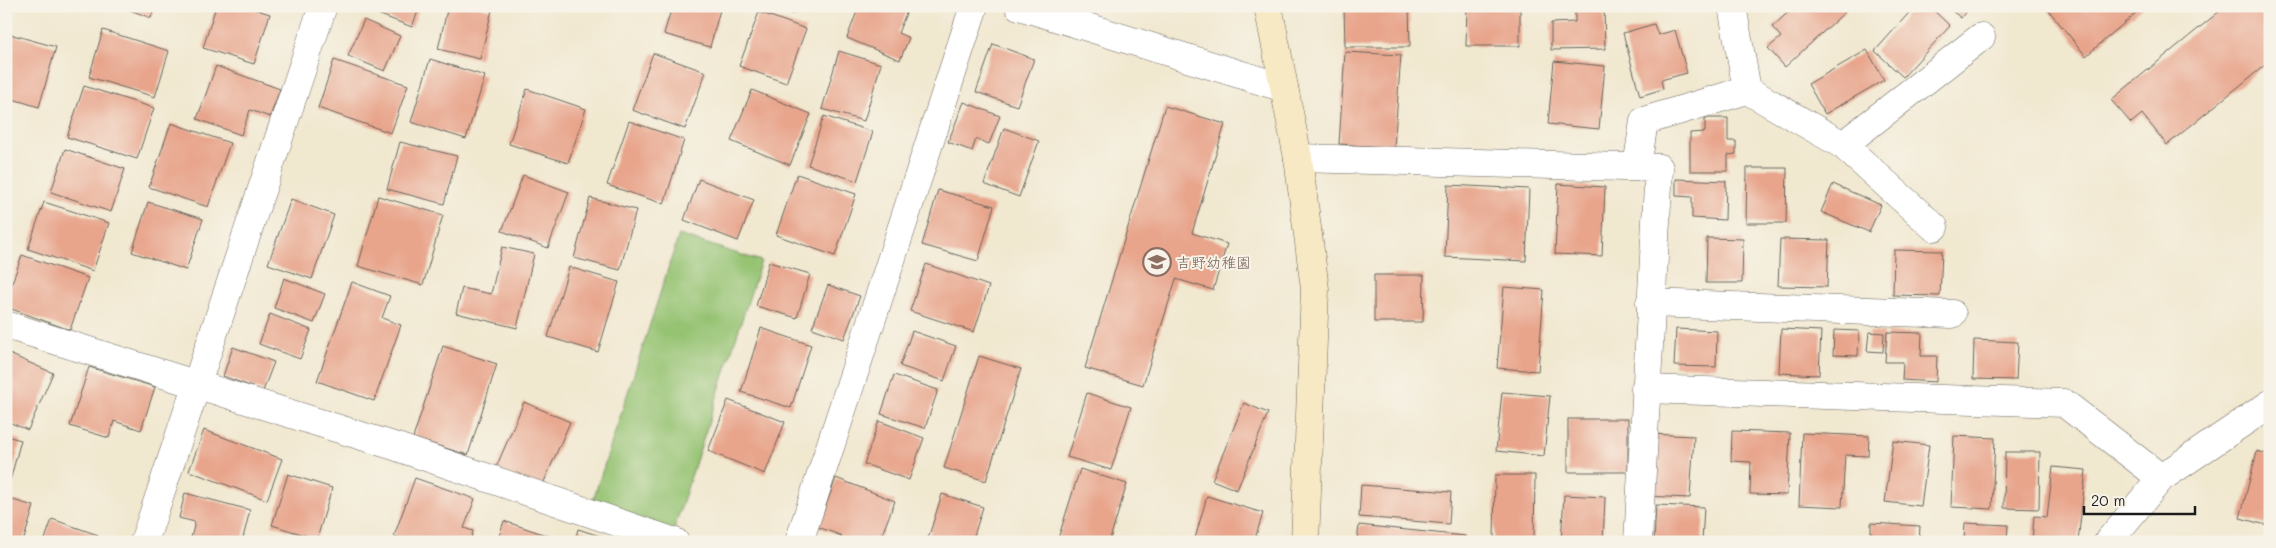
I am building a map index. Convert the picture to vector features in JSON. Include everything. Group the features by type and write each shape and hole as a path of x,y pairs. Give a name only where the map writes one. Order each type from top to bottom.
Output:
{"street":[{"path":"144,542 323,6"},
{"path":"799,542 974,6"},
{"path":"1018,6 1284,88"},
{"path":"1268,6 1298,158 1315,290 1305,542"},
{"path":"1732,6 1747,90"},
{"path":"1843,145 1981,36"},
{"path":"1637,167 1644,121 1747,90 1843,145 1934,227"},
{"path":"1298,158 1659,168 1645,389 1638,542"},
{"path":"1650,303 1952,314"},
{"path":"6,325 195,386 396,447 675,542"},
{"path":"1645,389 2064,403 2161,478"},
{"path":"2108,542 2161,478 2270,404"}],"green space":[{"path":"679,235 761,261 673,532 591,506"}],"building":[{"path":"120,6 155,6 151,18"},
{"path":"216,6 245,6 270,14 254,64 203,48"},
{"path":"363,6 420,6 412,27 362,8"},
{"path":"448,6 477,6 492,10 480,59 438,49"},
{"path":"672,6 721,6 710,47 664,34"},
{"path":"774,6 796,6 793,14"},
{"path":"859,6 909,6 898,33 909,38 900,60 847,38"},
{"path":"1344,6 1409,6 1410,47 1345,47"},
{"path":"1467,6 1520,6 1520,46 1466,46"},
{"path":"1575,6 1604,6 1605,49 1551,50 1551,23 1575,22"},
{"path":"1795,6 1841,6 1846,11 1785,67 1768,48 1781,37 1772,27"},
{"path":"1915,6 1929,6 1950,26 1903,77 1875,51"},
{"path":"1946,6 1970,6 1961,18"},
{"path":"2045,6 2144,6 2086,56"},
{"path":"2226,6 2270,6 2270,61 2167,145 2142,114 2131,123 2111,100"},
{"path":"759,12 806,29 786,83 739,66"},
{"path":"364,20 400,36 385,71 348,56"},
{"path":"1654,24 1658,35 1675,30 1687,73 1661,80 1663,89 1640,96 1623,33"},
{"path":"103,30 169,51 155,97 89,77"},
{"path":"6,33 56,47 39,107 6,97"},
{"path":"993,44 1034,59 1017,106 976,92"},
{"path":"1867,50 1884,80 1825,114 1808,84"},
{"path":"839,51 881,64 864,121 822,109"},
{"path":"1345,52 1401,55 1394,148 1339,144"},
{"path":"653,53 706,72 685,129 632,110"},
{"path":"430,59 485,76 466,139 411,122"},
{"path":"334,60 408,85 391,133 318,108"},
{"path":"1554,61 1605,66 1599,129 1548,124"},
{"path":"216,66 280,89 270,117 250,110 241,135 197,119"},
{"path":"84,86 154,108 137,159 67,137"},
{"path":"527,89 586,109 568,163 509,144"},
{"path":"752,90 811,114 790,165 731,141"},
{"path":"964,102 1000,116 989,144 976,139 972,151 948,142"},
{"path":"1165,106 1225,124 1192,233 1227,244 1213,290 1176,279 1143,385 1085,368"},
{"path":"824,116 873,132 857,181 808,165"},
{"path":"1705,118 1728,118 1728,141 1736,141 1736,154 1728,155 1728,171 1690,171 1690,133 1705,132"},
{"path":"629,121 684,140 664,204 607,185"},
{"path":"171,123 230,143 208,207 149,187"},
{"path":"1004,128 1039,141 1019,197 984,184"},
{"path":"400,142 457,156 444,204 387,189"},
{"path":"65,149 125,169 111,212 51,192"},
{"path":"1747,168 1787,168 1786,223 1746,223"},
{"path":"797,174 856,194 835,256 776,235"},
{"path":"523,175 569,192 548,248 502,231"},
{"path":"699,179 754,200 738,241 684,220"},
{"path":"1676,179 1726,181 1725,220 1692,218 1692,197 1676,196"},
{"path":"1558,184 1605,187 1602,256 1555,254"},
{"path":"1833,184 1881,205 1869,232 1821,212"},
{"path":"1448,185 1529,189 1526,261 1445,257"},
{"path":"938,190 994,206 978,261 922,245"},
{"path":"378,196 443,215 423,285 358,266"},
{"path":"590,198 636,210 620,270 574,258"},
{"path":"291,199 334,215 312,279 268,264"},
{"path":"44,202 109,223 93,271 28,249"},
{"path":"148,202 203,219 186,270 132,252"},
{"path":"1707,238 1743,239 1742,283 1706,283"},
{"path":"1780,239 1829,240 1827,287 1778,286"},
{"path":"502,247 534,254 517,328 456,313 462,288 491,294"},
{"path":"1894,250 1942,251 1940,296 1893,295"},
{"path":"22,255 88,278 70,330 6,307 6,300"},
{"path":"769,262 810,274 797,318 756,306"},
{"path":"926,264 989,286 974,332 910,311"},
{"path":"569,267 619,282 598,352 548,337"},
{"path":"1374,275 1424,275 1423,322 1374,322"},
{"path":"284,278 325,294 314,323 274,308"},
{"path":"352,282 390,296 382,318 401,325 374,401 317,381"},
{"path":"828,285 860,296 844,339 812,328"},
{"path":"1504,287 1544,290 1538,371 1497,368"},
{"path":"270,314 311,330 300,359 259,344"},
{"path":"761,328 811,345 791,408 741,392"},
{"path":"1676,329 1717,331 1716,367 1674,366"},
{"path":"1781,329 1821,331 1819,375 1779,373"},
{"path":"1834,330 1859,331 1858,356 1833,355"},
{"path":"912,331 956,346 944,381 900,366"},
{"path":"1869,332 1884,333 1883,352 1867,351"},
{"path":"1887,332 1922,333 1921,356 1937,356 1936,382 1902,380 1903,362 1885,362"},
{"path":"1974,340 2018,342 2016,380 1973,379"},
{"path":"443,346 497,364 468,455 413,438"},
{"path":"233,347 274,362 263,391 223,376"},
{"path":"7,353 53,373 28,430 6,421"},
{"path":"979,356 1021,369 986,481 944,468"},
{"path":"89,367 155,387 141,430 114,421 109,438 70,426"},
{"path":"894,375 938,390 925,428 881,414"},
{"path":"1502,392 1550,396 1544,456 1496,451"},
{"path":"1087,393 1131,407 1111,470 1067,457"},
{"path":"728,400 785,422 765,474 708,451"},
{"path":"524,402 570,422 540,491 495,470"},
{"path":"1244,403 1268,413 1237,490 1212,480"},
{"path":"1568,419 1628,419 1628,472 1568,472"},
{"path":"879,421 924,438 909,480 864,464"},
{"path":"204,430 282,459 267,500 189,471"},
{"path":"1732,431 1790,433 1787,495 1750,494 1751,462 1731,461"},
{"path":"1802,433 1869,436 1868,456 1845,455 1842,507 1799,505"},
{"path":"1648,434 1694,436 1690,498 1645,496"},
{"path":"6,436 21,440 7,492 6,492"},
{"path":"1954,436 1995,438 1992,509 1951,507"},
{"path":"1893,441 1929,445 1921,506 1885,502"},
{"path":"2257,451 2270,455 2270,526 2240,518"},
{"path":"2005,452 2040,452 2039,509 2004,508"},
{"path":"2053,467 2086,470 2078,542 2032,542 2034,516 2047,517"},
{"path":"1080,469 1127,484 1109,542 1057,542"},
{"path":"288,474 332,488 317,539 272,525"},
{"path":"1495,475 1535,475 1534,542 1494,542"},
{"path":"415,478 475,499 464,528 473,531 470,542 410,542 394,536"},
{"path":"836,478 895,501 879,542 840,542 842,536 818,527"},
{"path":"1361,485 1451,492 1449,524 1359,517"},
{"path":"185,493 250,510 242,542 190,542 195,522 179,518"},
{"path":"942,494 983,507 972,542 927,542"},
{"path":"1564,495 1605,497 1603,542 1561,542"},
{"path":"1207,496 1263,513 1254,542 1194,542"},
{"path":"6,498 34,506 23,542 6,542"},
{"path":"1656,505 1704,507 1702,542 1654,542"},
{"path":"52,519 98,535 96,542 44,542"},
{"path":"504,521 552,537 550,542 497,542"},
{"path":"1871,523 1920,526 1919,542 1871,542"},
{"path":"1965,523 2008,525 2007,542 1964,542"},
{"path":"1359,525 1465,536 1464,542 1357,542"},
{"path":"578,529 612,540 611,542 575,542"}],"place":[{"name":"吉野幼稚園","path":"1157,262"}]}
